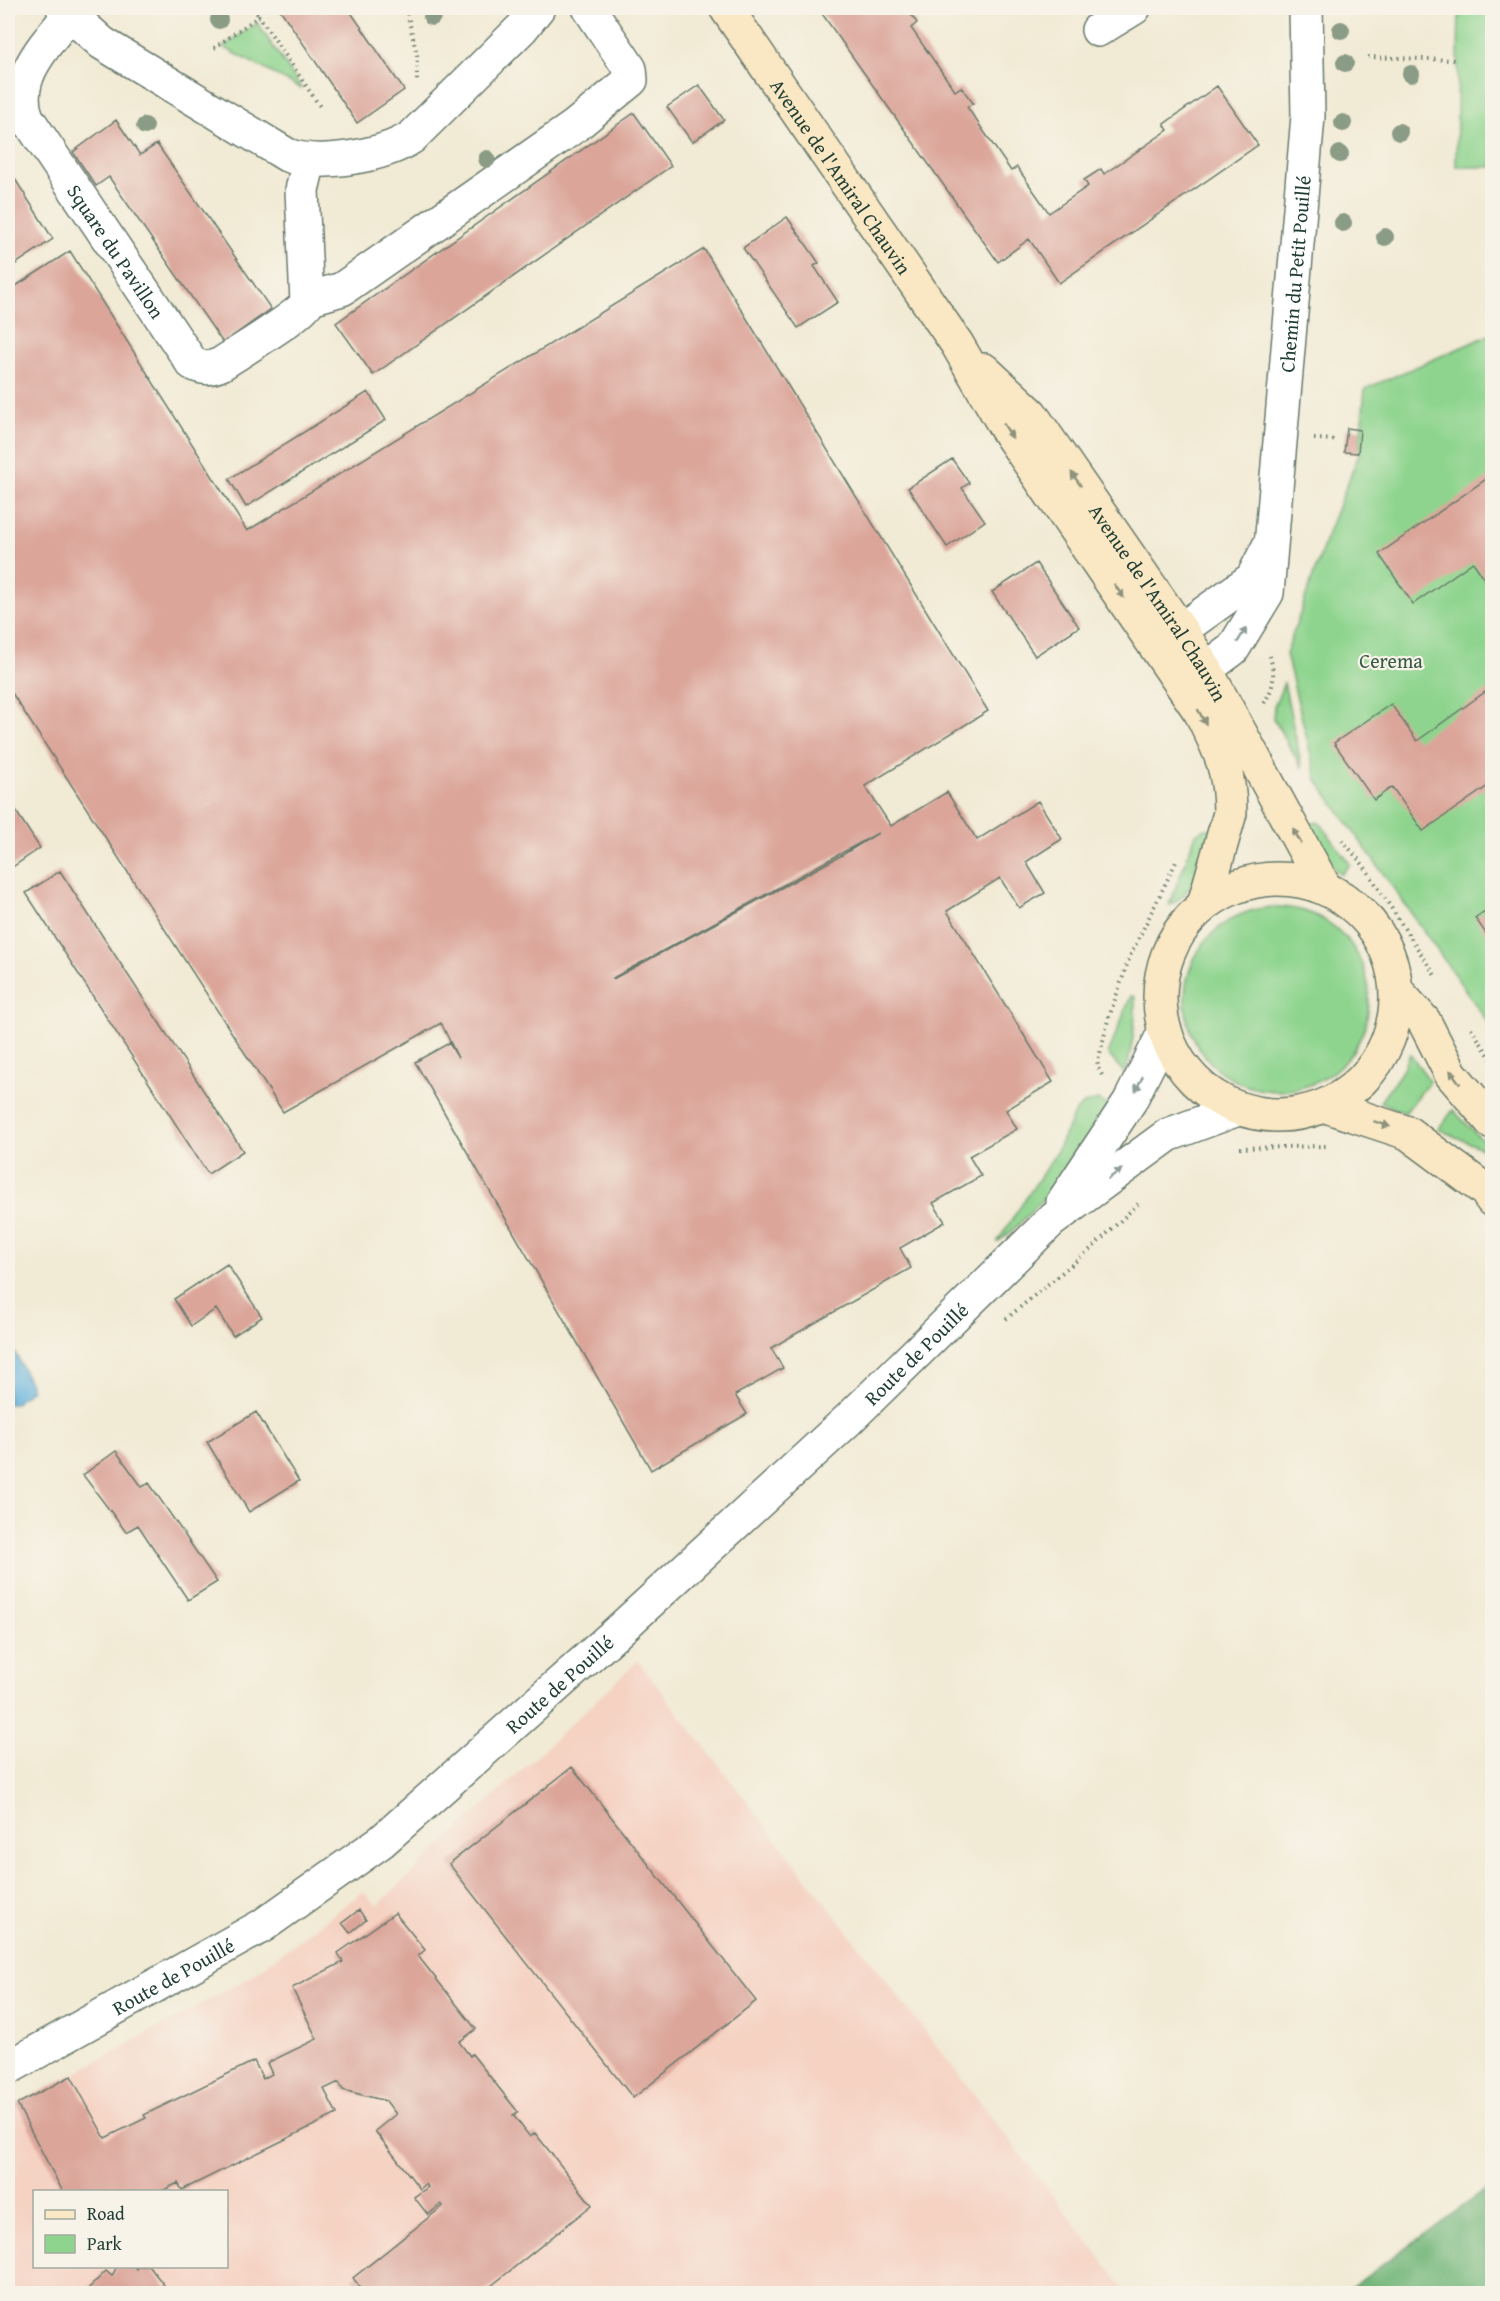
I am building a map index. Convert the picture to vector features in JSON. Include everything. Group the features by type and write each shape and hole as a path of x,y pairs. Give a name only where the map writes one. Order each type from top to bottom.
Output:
{"main road":[{"name":"Avenue de l'Amiral Chauvin","path":"726,8 957,344 1007,430 1170,640 1325,888"},
{"name":"Avenue de l'Amiral Chauvin","path":"1194,678 1201,713 1222,755 1230,800 1230,813 1204,904"},
{"path":"1262,879 1294,879 1325,888 1353,904 1376,929 1391,959 1397,991 1393,1027 1379,1060 1356,1087 1326,1106 1297,1114 1267,1115 1238,1109 1206,1091 1181,1065 1165,1031 1159,997 1165,962 1180,930 1204,904 1231,888 1262,879"},
{"path":"1397,991 1424,1021 1451,1074 1492,1122"},
{"path":"1326,1106 1408,1133 1485,1190 1492,1200"}],"street":[{"name":"Square du Pavillon","path":"308,296 304,308 221,364 212,368 201,368 185,356 27,118 22,106 23,84 27,74 67,10 102,43 286,155 309,161 382,151 402,144 412,137 514,36 538,8"},
{"path":"309,161 302,190 308,296 318,296 342,289 575,126 631,80 630,69 589,8"},
{"path":"1098,30 1134,8"},
{"name":"Chemin du Petit Pouillé","path":"1194,678 1233,650 1267,593 1308,116 1306,8"},
{"name":"Chemin du Petit Pouillé","path":"1170,640 1252,579 1272,539"},
{"name":"Route de Pouillé","path":"1051,1221 1130,1101 1165,1031"},
{"name":"Route de Pouillé","path":"8,2068 262,1926 382,1841 616,1633 849,1419 1051,1221 1168,1135 1238,1109"}],"path":[{"path":"253,8 321,108"},
{"path":"406,8 417,55 415,91"},
{"path":"214,48 259,16"},
{"path":"1368,57 1455,60"},
{"path":"1305,438 1336,440"},
{"path":"1341,838 1364,866 1438,980"},
{"path":"1102,1076 1097,1066 1108,1020 1126,967 1179,855"},
{"path":"1468,1025 1492,1060"},
{"path":"1232,1149 1327,1146"},
{"path":"997,1326 1093,1247 1141,1202"}],"shaded area":[{"path":"638,1661 1128,2293 8,2294 8,2109 250,1977 363,1892 377,1906"}],"green space":[{"path":"1459,8 1492,8 1492,167 1456,167"},
{"path":"257,23 302,89 223,47"},
{"name":"Cerema","path":"1492,334 1492,1028 1317,780 1286,654 1329,530 1359,454 1365,389"},
{"path":"1284,683 1302,768 1273,718 1274,707"},
{"path":"1316,822 1321,824 1350,864 1341,875 1323,858 1305,827"},
{"path":"1215,828 1209,848 1193,883 1178,900 1169,905 1196,834 1202,830"},
{"path":"1277,907 1312,914 1342,934 1362,964 1369,999 1362,1034 1342,1064 1312,1084 1277,1091 1242,1084 1212,1064 1192,1034 1185,999 1192,964 1212,934 1242,914"},
{"path":"1131,996 1135,997 1134,1027 1125,1074 1108,1054"},
{"path":"1410,1054 1430,1081 1405,1113 1380,1102 1400,1074"},
{"path":"1098,1100 1110,1106 1070,1164 1038,1205 1012,1231 997,1242 1056,1153 1075,1112 1084,1104"},
{"path":"1453,1110 1487,1145 1485,1150 1438,1129"},
{"path":"1492,2185 1492,2293 1344,2293"}],"water":[{"path":"8,1345 17,1356 32,1389 14,1404 8,1404"}],"building":[{"path":"279,8 348,8 404,90 357,123"},
{"path":"818,8 897,8 899,11 906,8 917,23 911,28 955,91 961,87 973,103 967,107 1011,171 1017,167 1049,213 1088,186 1084,180 1101,169 1104,174 1168,130 1164,124 1217,86 1258,145 1059,283 1029,239 998,262"},
{"path":"699,85 724,120 692,142 667,107"},
{"path":"634,113 671,166 373,375 336,323"},
{"path":"116,120 140,155 157,144 271,309 223,343 109,177 96,186 73,152"},
{"path":"8,168 53,239 8,269"},
{"path":"787,217 819,263 814,266 838,302 798,328 743,248"},
{"path":"704,249 988,711 865,786 891,826 947,792 977,840 1038,801 1062,839 1026,862 1045,893 1019,908 1000,878 947,911 1053,1082 1006,1110 1017,1129 969,1156 981,1176 933,1203 945,1222 900,1248 911,1268 771,1348 783,1368 735,1395 747,1414 651,1470 415,1062 449,1043 458,1058 441,1023 283,1112 8,687 8,291 70,251 247,531","holes":["878,833 844,854 613,979"]},
{"path":"368,392 386,420 246,507 229,479"},
{"path":"1347,428 1360,430 1358,453 1344,452"},
{"path":"952,459 969,483 962,488 985,521 947,547 908,488"},
{"path":"1492,475 1492,590 1473,562 1413,604 1379,554"},
{"path":"1036,563 1079,627 1035,656 992,592"},
{"path":"1492,687 1492,783 1423,831 1392,787 1374,800 1334,743 1391,704 1417,741"},
{"path":"8,799 40,848 8,870"},
{"path":"60,871 243,1151 208,1174 26,893"},
{"path":"1492,906 1492,942 1475,918"},
{"path":"227,1264 262,1317 233,1336 216,1309 191,1326 174,1299"},
{"path":"256,1412 299,1481 249,1512 207,1442"},
{"path":"116,1451 142,1487 149,1483 217,1582 188,1600 138,1525 126,1532 83,1475"},
{"path":"572,1767 756,2001 633,2098 449,1864"},
{"path":"359,1910 366,1920 350,1933 342,1923"},
{"path":"395,1913 425,1950 418,1956 476,2029 459,2042 470,2056 472,2054 518,2112 513,2115 530,2137 535,2133 592,2205 481,2294 365,2294 353,2278 443,2206 441,2204 428,2215 414,2197 428,2187 426,2184 420,2189 375,2131 396,2114 386,2101 343,2090 339,2082 324,2089 337,2114 182,2190 178,2183 164,2190 62,2190 17,2104 71,2076 105,2138 146,2118 144,2115 254,2061 263,2079 272,2074 267,2063 317,2039 292,1988 343,1962 338,1953"},
{"path":"116,2268 151,2268 167,2289 162,2294 154,2294 153,2291 150,2294 83,2294 106,2271 112,2276"}]}
